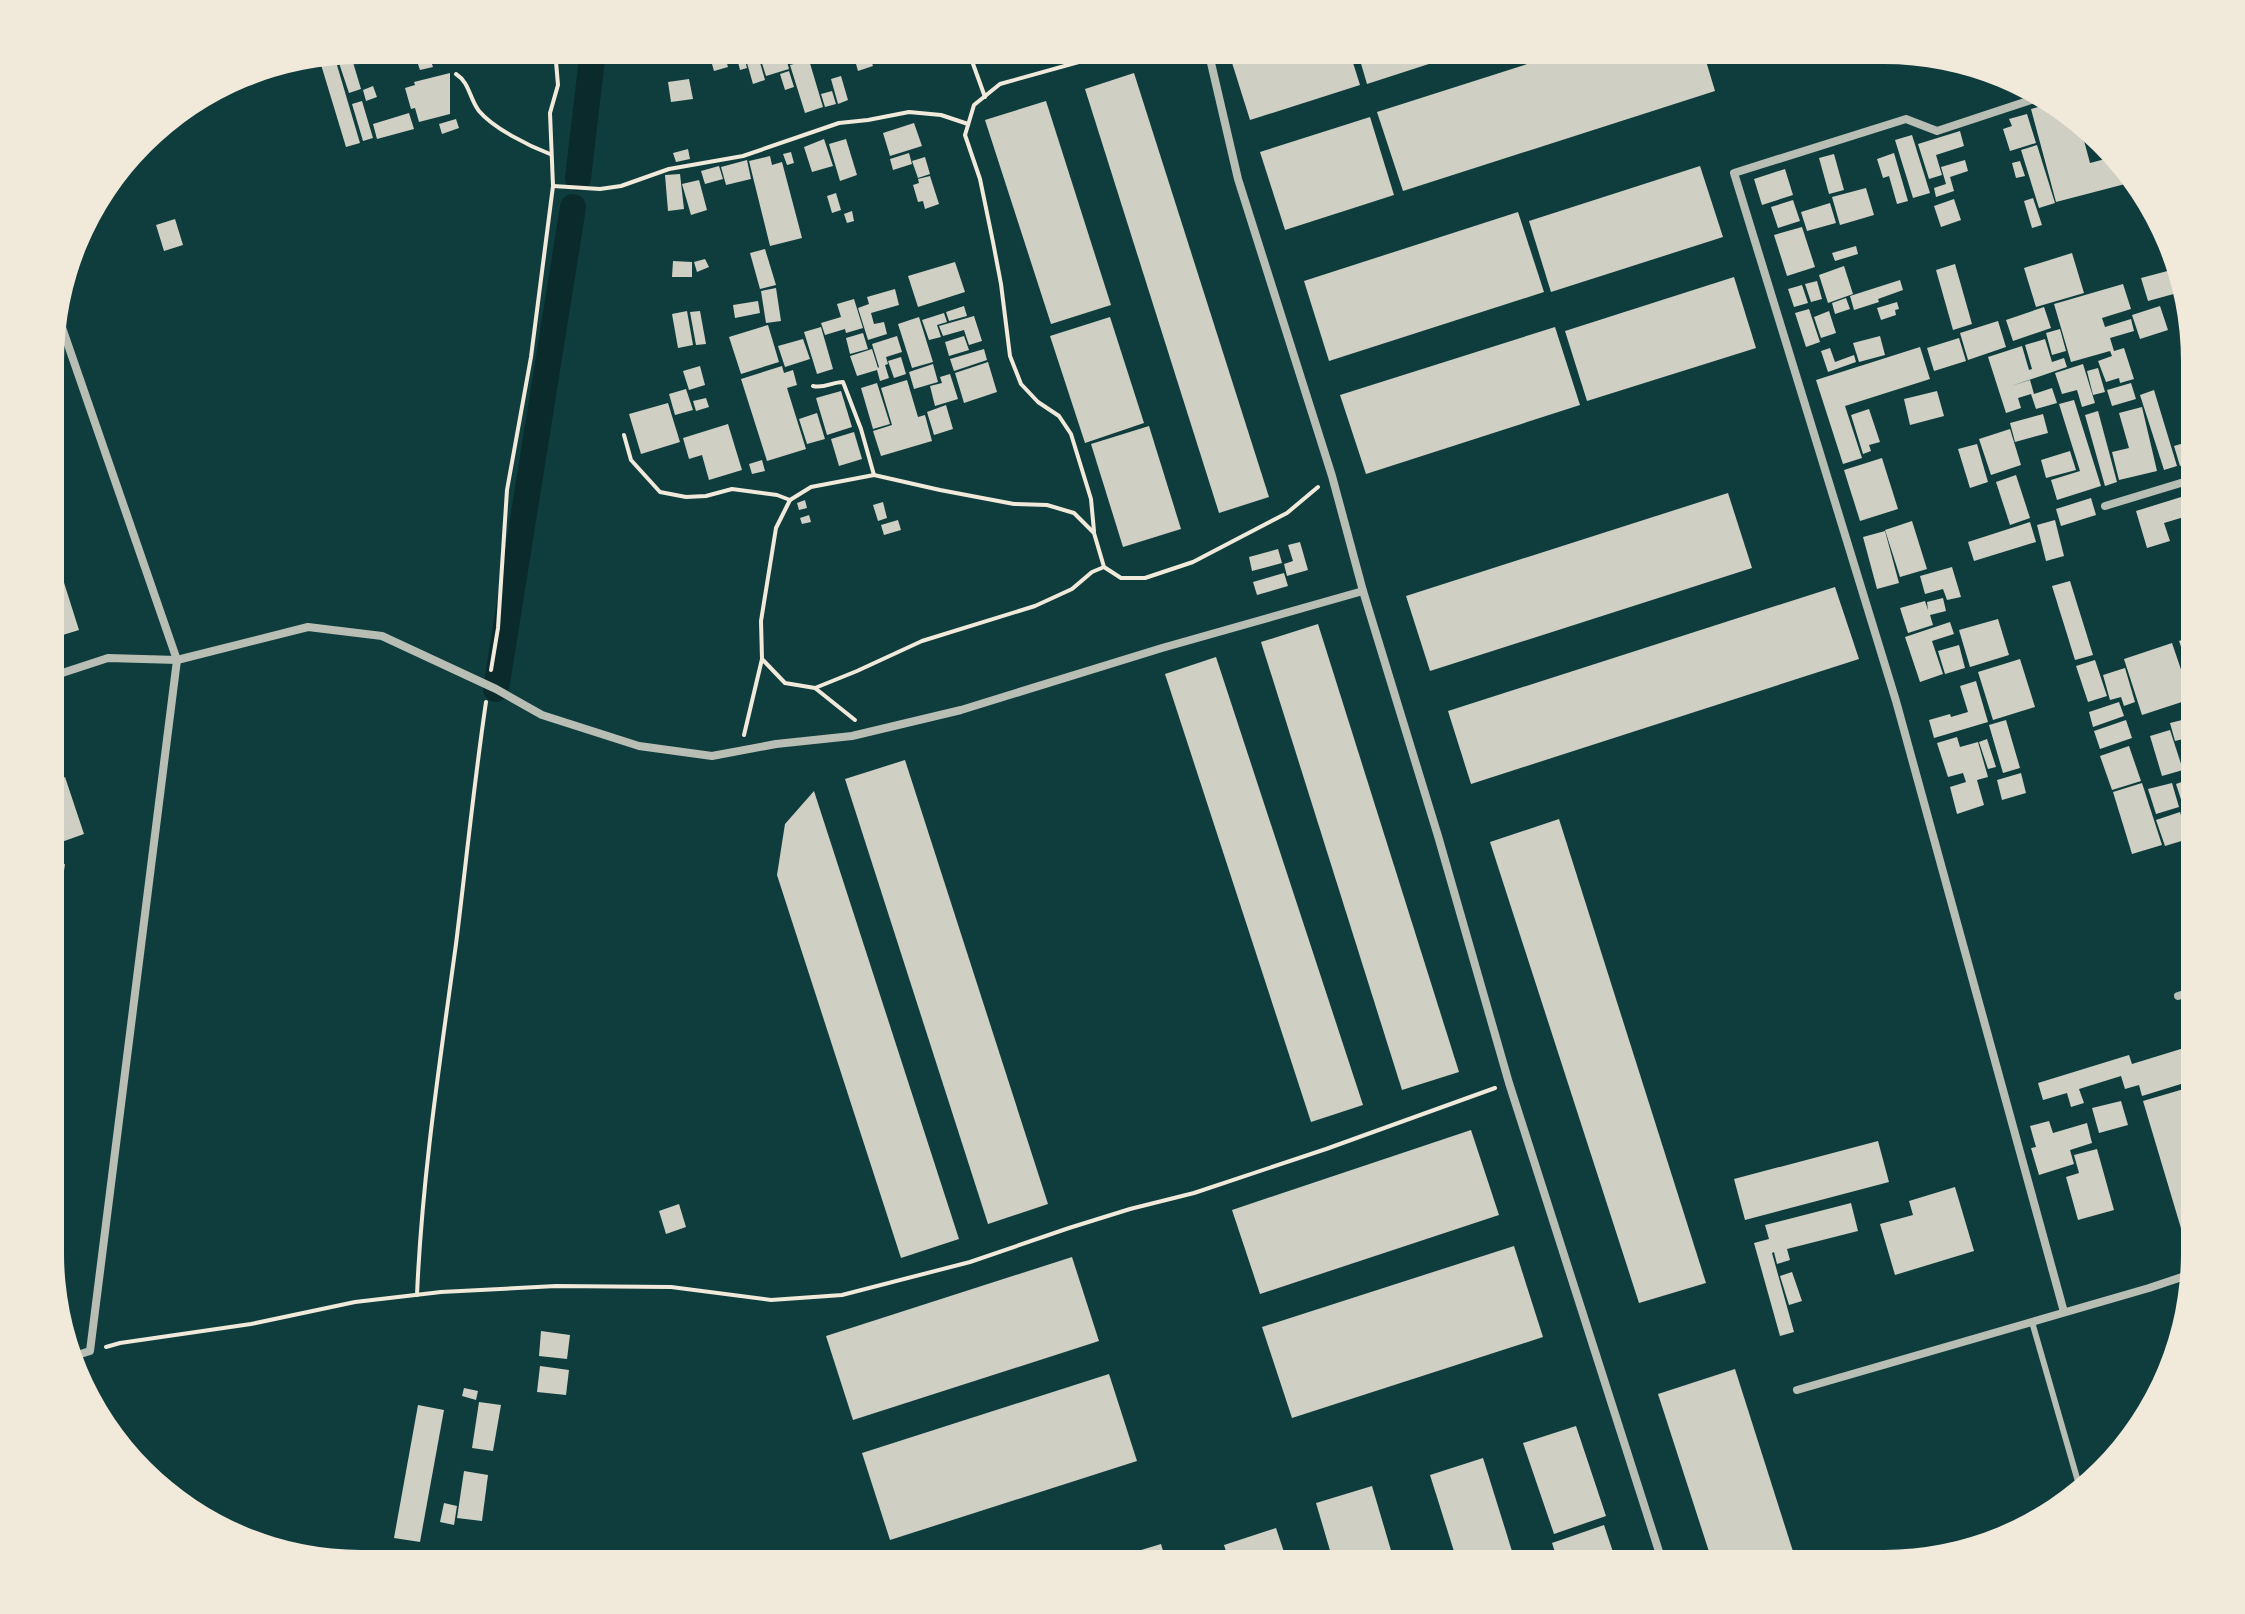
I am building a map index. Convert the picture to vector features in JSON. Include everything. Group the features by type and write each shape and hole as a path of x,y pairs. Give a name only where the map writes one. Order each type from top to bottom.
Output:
{"street":[{"path":"1211,64 1238,179 1332,476 1363,591 1509,1083 1659,1550"},
{"path":"2027,101 1937,131 1906,119 1734,173 1896,701 2064,1312"},
{"path":"65,337 177,660 90,1351 82,1353"},
{"path":"2105,506 2181,483"},
{"path":"64,672 108,658 177,660 308,627 382,636 542,715 639,746 712,756 776,744 852,736 961,710 1363,591"},
{"path":"1797,1390 2179,1278"}],"lane":[{"path":"2032,1322 2077,1478"}],"path":[{"path":"417,1295 422,1204 476,768 498,628 507,490 531,357 553,186 550,113 558,85 556,64"},
{"path":"973,64 985,97"},
{"path":"1072,64 1000,84 974,105 965,135 980,179 993,242 1010,356 1021,384 1038,402 1059,416 1071,434 1091,499 1094,533 1104,567 1121,578 1145,578 1193,562 1287,513 1332,476"},
{"path":"456,74 467,83 480,113 524,144 550,154"},
{"path":"553,186 600,189 621,186 669,169 743,156 839,123 909,112 941,115 968,124"},
{"path":"813,386 821,388 843,382 874,475"},
{"path":"624,435 631,460 660,492 686,497 706,496 732,489 777,495 790,500"},
{"path":"726,753 744,737 762,659 761,621 776,528 790,500 811,487 874,475 1014,504 1047,505 1074,513 1094,533"},
{"path":"815,688 922,641 1035,606 1072,589 1092,572 1104,567"},
{"path":"762,659 785,683 815,688 868,732"},
{"path":"90,1351 120,1343 251,1324 355,1302 417,1295 570,1286 671,1287 771,1300 842,1295 970,1262 1069,1228 1194,1193 1509,1083"}],"building":[{"path":"354,64 361,89 349,93 340,65"},
{"path":"418,64 432,64 433,67 420,70"},
{"path":"712,64 727,64 728,67 714,71"},
{"path":"747,64 760,64 765,80 753,84"},
{"path":"762,64 788,64 789,69 766,76"},
{"path":"810,64 823,107 805,113 790,65"},
{"path":"856,64 872,64 873,66 858,71"},
{"path":"1232,64 1353,64 1360,85 1250,120"},
{"path":"1361,64 1429,64 1367,84"},
{"path":"1527,64 1707,64 1715,91 1403,191 1377,112"},
{"path":"337,65 360,143 346,147 322,67"},
{"path":"789,71 794,87 785,90 780,74"},
{"path":"450,73 450,114 419,122 415,108 411,109 405,88 415,85 414,82"},
{"path":"1134,73 1269,497 1219,513 1085,89"},
{"path":"841,76 848,100 838,104 831,79"},
{"path":"689,79 693,99 671,102 668,82"},
{"path":"373,86 377,97 366,101 363,90"},
{"path":"832,91 836,104 825,107 821,94"},
{"path":"362,101 373,138 363,141 352,104"},
{"path":"1046,101 1111,305 1051,324 985,120"},
{"path":"2037,107 2065,125 2084,142 2090,163 2102,160 2123,185 2056,202 2031,109"},
{"path":"409,113 414,129 377,139 373,124"},
{"path":"2027,114 2036,143 2010,151 2003,129 2012,126 2009,119"},
{"path":"1370,117 1394,195 1285,230 1260,152"},
{"path":"456,119 459,128 442,134 439,124"},
{"path":"914,123 922,146 890,156 883,133"},
{"path":"1960,131 1964,146 1936,155 1942,175 1929,179 1918,144"},
{"path":"1912,135 1930,193 1913,198 1895,140"},
{"path":"824,139 833,166 812,172 804,147"},
{"path":"846,139 857,175 840,181 829,144"},
{"path":"2037,145 2055,203 2039,208 2021,150"},
{"path":"688,149 690,159 676,162 673,153"},
{"path":"791,152 794,163 787,165 783,154"},
{"path":"909,153 912,164 893,170 890,159"},
{"path":"1894,153 1908,201 1897,204 1889,176 1883,178 1877,159"},
{"path":"1834,154 1844,190 1829,194 1819,158"},
{"path":"770,156 772,165 782,162 802,238 770,246 749,161"},
{"path":"925,157 930,174 918,178 912,161"},
{"path":"747,160 751,179 726,185 721,167"},
{"path":"1965,160 1968,171 1950,177 1954,191 1936,197 1934,188 1946,184 1941,167"},
{"path":"2020,161 2025,176 2016,178 2012,163"},
{"path":"719,166 723,179 705,184 701,171"},
{"path":"1700,166 1723,237 1551,292 1529,221"},
{"path":"1785,169 1793,195 1762,205 1754,179"},
{"path":"680,174 684,209 668,211 665,175"},
{"path":"930,176 939,204 925,209 923,201 918,202 913,185 919,183 918,179"},
{"path":"699,180 707,210 691,215 682,184"},
{"path":"1866,188 1874,215 1840,225 1832,197"},
{"path":"836,193 841,210 832,213 827,196"},
{"path":"2033,198 2042,225 2032,228 2024,201"},
{"path":"1954,199 1961,220 1941,227 1934,206"},
{"path":"1793,200 1800,221 1778,228 1771,207"},
{"path":"1830,203 1836,223 1807,231 1801,212"},
{"path":"852,211 854,221 847,223 844,214"},
{"path":"1518,212 1544,292 1329,361 1304,281"},
{"path":"175,219 183,245 164,251 156,225"},
{"path":"1802,227 1815,267 1787,276 1774,235"},
{"path":"1856,246 1858,254 1835,261 1832,253"},
{"path":"765,249 776,285 760,289 750,253"},
{"path":"2072,253 2084,293 2036,307 2024,268"},
{"path":"705,259 709,267 697,272 694,262"},
{"path":"673,261 692,262 692,277 672,277"},
{"path":"955,262 965,292 918,307 908,276"},
{"path":"1955,264 1972,324 1953,330 1936,270"},
{"path":"1844,266 1853,294 1828,303 1819,275"},
{"path":"2167,271 2173,294 2148,301 2141,278"},
{"path":"1734,277 1756,348 1587,401 1565,331"},
{"path":"1900,280 1903,290 1854,310 1850,296"},
{"path":"1817,281 1822,299 1811,302 1805,284"},
{"path":"2123,284 2131,309 2102,318 2105,327 2131,319 2134,331 2110,338 2114,351 2124,348 2134,379 2120,383 2119,378 2106,382 2098,361 2112,356 2110,351 2071,362 2054,304"},
{"path":"1802,285 1808,303 1794,307 1788,289"},
{"path":"776,288 781,321 766,323 761,291"},
{"path":"895,289 899,305 871,313 874,324 884,322 887,334 868,340 858,308 869,304 867,297"},
{"path":"1846,298 1850,309 1835,314 1832,303"},
{"path":"854,299 863,328 825,335 821,323 841,317 837,304"},
{"path":"758,301 760,313 735,318 733,305"},
{"path":"1897,302 1899,309 1895,310 1896,315 1881,320 1877,308"},
{"path":"964,306 967,316 949,321 946,312"},
{"path":"2160,306 2168,330 2140,339 2132,315"},
{"path":"2044,307 2051,328 2013,341 2006,320"},
{"path":"1809,309 1820,342 1806,347 1795,313"},
{"path":"687,311 693,345 678,348 672,314"},
{"path":"700,311 706,344 696,345 690,312"},
{"path":"1829,311 1836,333 1821,338 1814,317"},
{"path":"944,313 947,322 937,325 941,337 929,340 922,320"},
{"path":"974,316 982,341 969,345 964,330 943,336 939,326"},
{"path":"919,317 933,362 912,368 898,324"},
{"path":"1110,317 1144,423 1085,443 1050,336"},
{"path":"1998,321 2006,347 1968,360 1960,333"},
{"path":"768,325 779,362 741,374 729,337"},
{"path":"821,327 833,369 817,374 804,332"},
{"path":"1555,327 1580,405 1366,474 1340,395"},
{"path":"2060,329 2066,351 2052,355 2046,333"},
{"path":"863,333 868,349 850,354 846,338"},
{"path":"897,336 902,352 886,357 889,378 880,381 877,370 857,376 850,356 872,349 878,368 872,344"},
{"path":"964,336 969,350 949,356 945,342"},
{"path":"1880,336 1885,355 1859,362 1853,343"},
{"path":"1959,338 1966,361 1934,371 1927,348"},
{"path":"803,339 810,359 785,367 778,346"},
{"path":"2045,339 2052,362 2064,358 2067,367 2011,386 2030,380 2034,394 2052,388 2057,403 2036,409 2031,394 2018,398 2021,408 2006,413 1988,357 2022,346 2029,370 2032,369 2025,345"},
{"path":"1920,347 1930,379 1845,406 1862,458 1843,464 1816,380"},
{"path":"1830,348 1835,362 1854,355 1856,362 1828,372 1821,351"},
{"path":"984,349 987,360 954,371 950,359"},
{"path":"901,357 906,374 894,378 888,361"},
{"path":"988,362 997,392 964,403 955,373"},
{"path":"933,364 938,382 914,389 909,372"},
{"path":"2083,364 2095,403 2082,407 2077,390 2062,394 2055,373"},
{"path":"700,366 705,385 689,390 683,371"},
{"path":"782,366 784,373 793,370 797,385 787,388 806,449 767,461 741,379"},
{"path":"2098,368 2105,392 2093,395 2087,371"},
{"path":"950,374 958,399 935,406 930,386 942,383 940,377"},
{"path":"907,380 918,417 925,415 932,441 881,456 873,431 892,425 881,388"},
{"path":"877,383 890,424 873,429 861,388"},
{"path":"2131,383 2136,399 2112,406 2107,390"},
{"path":"686,389 693,410 675,415 669,394"},
{"path":"2154,390 2177,466 2164,470 2140,395"},
{"path":"841,391 852,427 827,435 816,398"},
{"path":"1937,391 1944,416 1910,425 1904,399"},
{"path":"706,398 709,407 696,411 693,401"},
{"path":"2074,400 2101,486 2057,500 2051,480 2080,471 2059,404"},
{"path":"668,403 680,442 641,454 629,414"},
{"path":"946,405 953,429 934,435 927,412"},
{"path":"2142,407 2157,471 2119,480 2112,452 2129,448 2119,413"},
{"path":"1869,409 1880,442 1869,445 1871,451 1863,454 1851,415"},
{"path":"2098,411 2117,482 2105,486 2085,415"},
{"path":"817,413 825,439 807,444 799,419"},
{"path":"2043,414 2048,433 2015,442 2010,423"},
{"path":"728,424 742,470 709,480 702,455 689,459 683,438"},
{"path":"1149,426 1181,529 1123,547 1091,444"},
{"path":"2010,429 2021,465 1991,475 1979,439"},
{"path":"854,432 862,459 839,466 831,439"},
{"path":"1977,444 1988,482 1970,488 1958,449"},
{"path":"2181,444 2181,466 2180,466 2174,446"},
{"path":"2070,451 2076,470 2046,478 2041,460"},
{"path":"1882,458 1898,509 1860,521 1844,470"},
{"path":"762,460 765,471 752,474 749,464"},
{"path":"2016,475 2030,518 2010,525 1996,482"},
{"path":"1728,493 1752,568 1430,671 1406,596"},
{"path":"2181,497 2181,518 2164,523 2170,541 2147,548 2136,511"},
{"path":"2091,498 2096,515 2061,526 2056,509"},
{"path":"805,500 807,508 799,510 797,503"},
{"path":"883,502 887,518 878,521 873,505"},
{"path":"809,515 811,522 802,524 800,518"},
{"path":"898,520 901,530 884,535 881,525"},
{"path":"2055,520 2064,556 2046,561 2037,525"},
{"path":"1912,521 1927,569 1900,577 1885,530"},
{"path":"2030,522 2036,542 1974,561 1968,542"},
{"path":"1885,531 1899,583 1877,589 1863,537"},
{"path":"1300,542 1308,570 1287,576 1284,564 1293,561 1288,545"},
{"path":"1278,549 1282,563 1252,571 1249,557"},
{"path":"1952,567 1961,597 1947,600 1943,589 1925,594 1920,576"},
{"path":"1284,573 1288,586 1257,595 1253,582"},
{"path":"2070,581 2093,655 2075,660 2052,586"},
{"path":"64,583 79,630 64,635"},
{"path":"1835,587 1859,659 1471,784 1448,711"},
{"path":"1943,598 1946,611 1930,615 1933,625 1908,633 1900,608 1925,601 1928,610 1927,602"},
{"path":"1998,619 2009,655 1970,667 1959,630"},
{"path":"1950,622 1954,634 1932,641 1943,674 1920,682 1905,637"},
{"path":"1318,624 1459,1072 1402,1090 1261,642"},
{"path":"2172,643 2181,670 2181,702 2142,715 2124,659"},
{"path":"1959,645 1965,668 1945,674 1938,651"},
{"path":"1216,657 1363,1105 1311,1122 1165,674"},
{"path":"2020,659 2035,707 1993,720 1978,672"},
{"path":"2095,660 2107,696 2088,702 2076,666"},
{"path":"2125,668 2135,702 2124,706 2121,697 2110,700 2103,675"},
{"path":"1976,681 1988,722 1934,738 1929,720 1968,712 1960,686"},
{"path":"2119,702 2124,716 2093,727 2089,712"},
{"path":"2006,720 2020,768 2003,773 1989,725"},
{"path":"2126,720 2132,738 2100,749 2094,731"},
{"path":"2181,720 2181,740 2175,741 2170,723"},
{"path":"2170,730 2181,771 2162,776 2150,736"},
{"path":"1957,737 1960,747 1978,742 1988,777 1977,780 1984,805 1957,814 1950,787 1966,782 1963,773 1948,777 1937,743"},
{"path":"1987,739 1996,767 1988,769 1979,742"},
{"path":"2129,746 2141,781 2112,790 2100,756"},
{"path":"905,760 1048,1204 988,1224 845,779"},
{"path":"2021,773 2026,793 2002,800 1997,780"},
{"path":"64,777 84,834 64,841"},
{"path":"2181,782 2181,800 2176,784"},
{"path":"2142,783 2162,845 2132,854 2113,792"},
{"path":"2172,783 2179,807 2156,814 2148,789"},
{"path":"814,791 959,1239 901,1258 777,875 785,824"},
{"path":"2180,812 2181,841 2165,846 2156,820"},
{"path":"1559,819 1706,1283 1639,1303 1490,842"},
{"path":"2181,1049 2181,1084 2142,1096 2139,1085 2125,1089 2121,1076 2079,1089 2084,1103 2071,1107 2067,1093 2043,1100 2038,1083 2129,1055 2132,1064"},
{"path":"2181,1090 2181,1228 2143,1101"},
{"path":"2121,1101 2128,1125 2099,1133 2092,1108"},
{"path":"2049,1121 2053,1133 2087,1123 2092,1143 2070,1150 2074,1164 2039,1175 2031,1148 2036,1147 2030,1126"},
{"path":"1471,1130 1499,1215 1260,1294 1232,1210"},
{"path":"1878,1141 1889,1182 1745,1220 1734,1179"},
{"path":"2097,1149 2114,1210 2078,1220 2066,1177 2079,1173 2074,1155"},
{"path":"1955,1187 1974,1251 1895,1275 1880,1224 1913,1215 1909,1201"},
{"path":"1851,1203 1858,1231 1787,1249 1790,1260 1777,1264 1772,1253 1794,1332 1780,1336 1754,1243 1769,1239 1765,1225"},
{"path":"679,1204 686,1227 666,1234 659,1211"},
{"path":"1514,1246 1543,1337 1292,1418 1262,1327"},
{"path":"1072,1257 1099,1341 853,1420 826,1336"},
{"path":"1792,1272 1802,1301 1789,1305 1780,1276"},
{"path":"541,1331 570,1335 567,1359 539,1356"},
{"path":"540,1366 569,1370 566,1395 537,1392"},
{"path":"1735,1369 1793,1550 1708,1550 1658,1394"},
{"path":"1109,1374 1137,1461 890,1540 862,1453"},
{"path":"464,1388 478,1391 476,1400 462,1396"},
{"path":"479,1402 501,1405 493,1451 472,1448"},
{"path":"418,1405 444,1410 420,1542 394,1538"},
{"path":"1576,1426 1606,1516 1554,1534 1523,1443"},
{"path":"1483,1458 1512,1550 1454,1550 1430,1475"},
{"path":"464,1471 488,1475 482,1521 457,1518"},
{"path":"1372,1486 1391,1550 1330,1550 1316,1503"},
{"path":"444,1503 457,1506 454,1525 440,1522"},
{"path":"1604,1525 1612,1550 1554,1550 1552,1543"},
{"path":"1276,1528 1283,1550 1226,1550 1224,1545"},
{"path":"1161,1544 1163,1550 1141,1550"}],"waterway":[{"path":"578,178 591,64"},
{"path":"496,689 573,207"}]}
